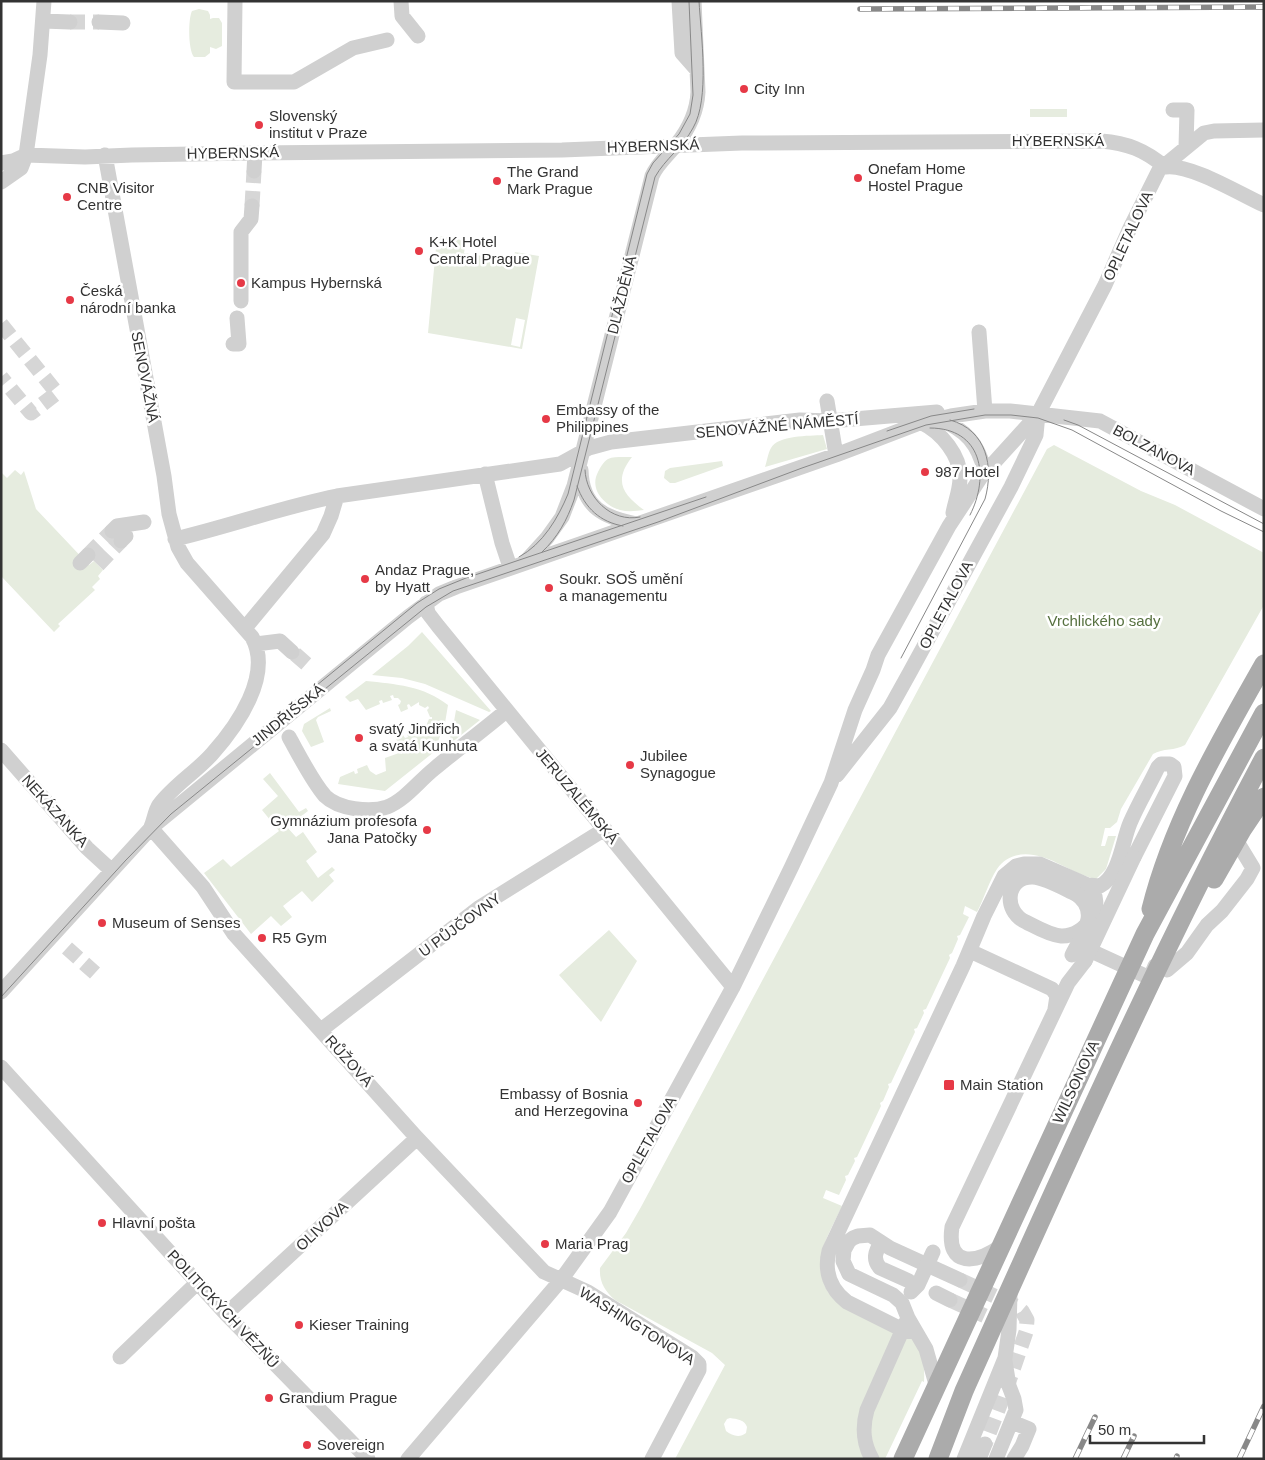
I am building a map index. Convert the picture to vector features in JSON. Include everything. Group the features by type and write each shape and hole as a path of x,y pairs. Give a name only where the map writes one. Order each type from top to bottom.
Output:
{"main road":[{"path":"1145,934 1159,876 1182,820 1208,764 1264,664"},
{"name":"WILSONOVA","path":"903,1459 1145,934 1264,713"},
{"name":"WILSONOVA","path":"938,1459 964,1391 1140,1005 1181,918 1264,758"},
{"path":"1140,1005 1167,970 1236,840 1264,797"}],"street":[{"path":"1,182 21,168 26,155 40,56 44,1"},
{"path":"235,1 234,82 294,82 353,48 387,40"},
{"path":"400,1 402,16 418,36"},
{"name":"DLÁŽDĚNÁ","path":"583,452 652,176 686,131 694,115 698,98 694,1"},
{"path":"674,4 682,53 697,70"},
{"path":"43,21 70,22"},
{"path":"99,22 123,23"},
{"path":"1173,110 1187,110 1186,147"},
{"name":"OPLETALOVA","path":"408,1459 561,1280 610,1212 733,987 831,783 855,710 878,655 949,526 985,472 1039,413 1105,285 1130,228 1159,170 1204,133 1264,130"},
{"name":"HYBERNSKÁ","path":"26,155 58,157 562,150 751,143 1101,141 1119,143 1148,153 1165,167 1173,166 1193,172 1264,205"},
{"path":"254,171 255,153"},
{"path":"1,163 13,161 26,155"},
{"name":"SENOVÁŽNÁ","path":"104,155 164,476 169,514 176,540"},
{"path":"241,301 241,232 251,219 252,206"},
{"path":"233,344 239,344 237,318"},
{"path":"979,332 979,412"},
{"path":"826,401 836,455"},
{"name":"SENOVÁŽNÉ NÁMĚSTÍ","path":"176,540 306,502 560,464 596,446 611,442 800,420 830,421 933,413 1010,410 1039,413"},
{"name":"SENOVÁŽNÉ NÁMĚSTÍ","path":"426,603 439,594 517,564 638,524 922,423 979,412"},
{"name":"OPLETALOVA","path":"831,783 890,708 1011,487 1036,435 1039,413"},
{"name":"BOLZANOVA","path":"1039,413 1100,421 1264,508"},
{"path":"939,419 953,425 970,439 977,448 985,472"},
{"path":"922,423 937,433 948,446 959,466 960,482 949,526"},
{"path":"583,452 581,479 590,502 603,514 638,524"},
{"name":"SENOVÁŽNÉ NÁMĚSTÍ","path":"517,564 551,533 562,517 574,486 583,452"},
{"path":"486,474 502,543 517,564"},
{"path":"245,628 323,534 337,496"},
{"path":"120,536 117,526 144,522"},
{"path":"176,540 186,563 245,628 256,644 280,641 292,652"},
{"name":"JERUZALÉMSKÁ","path":"426,603 428,613 506,711 605,829 733,987"},
{"name":"JINDŘIŠSKÁ","path":"1,992 151,828 426,603"},
{"name":"JINDŘIŠSKÁ","path":"151,828 158,806 184,778 211,754 233,726 250,698 257,676 258,654 256,644"},
{"name":"JINDŘIŠSKÁ","path":"289,737 326,797 346,806 366,809 381,808 401,798 506,711"},
{"name":"NEKÁZANKA","path":"1,750 87,848 112,870"},
{"path":"909,1327 847,1302 835,1291 828,1277 827,1259 831,1244 1004,876 1016,866 1040,864 1082,890 1100,886 1109,878 1123,850 1129,825 1158,767 1161,764 1170,764 1174,767 1175,776 1134,857 1078,958"},
{"name":"RŮŽOVÁ","path":"151,828 203,887 234,934 417,1138 544,1272 561,1280"},
{"name":"U PŮJČOVNY","path":"321,1030 480,907 605,829"},
{"path":"1167,970 1187,953 1207,925 1222,911 1247,880 1253,868 1236,840"},
{"path":"1054,935 1062,936 1076,933 1089,922 1095,909 1096,895 1034,877 1021,880 1012,889 1010,903 1017,916 1054,935 1150,978 1164,947"},
{"path":"893,1295 903,1296 915,1289 937,1245 952,1227 1068,984 1078,958 1087,924 1087,905 1082,890"},
{"path":"970,951 1052,989 1057,996 1055,1010"},
{"name":"POLITICKÝCH VĚZŇŮ","path":"1,1067 226,1314 368,1459"},
{"name":"OLIVOVA","path":"226,1314 417,1138"},
{"path":"952,1227 951,1236 954,1250 965,1259 972,1260 989,1254 1001,1246"},
{"path":"937,1388 926,1349 909,1327 902,1303 893,1295 849,1274 843,1262 844,1250 853,1238 870,1235 890,1248 960,1280"},
{"path":"881,1242 875,1255 877,1264 880,1268 909,1281"},
{"name":"WASHINGTONOVA","path":"561,1280 588,1292 692,1357 699,1364 699,1370 652,1459"},
{"path":"120,1357 198,1282"},
{"path":"964,1459 1005,1358 1009,1330 1010,1289"},
{"path":"936,1293 950,1300"},
{"path":"872,1459 865,1443 864,1422 867,1410 909,1327"},
{"path":"996,1459 1016,1410 1009,1386 1005,1358"},
{"path":"1012,1422 1029,1429 1014,1459"},
{"path":"979,1459 985,1444"}],"green space":[{"path":"199,9 208,11 210,19 219,18 222,23 222,46 216,49 210,47 210,53 205,57 194,57 190,41 189,27 192,11"},
{"path":"1030,109 1067,109 1067,117 1030,117"},
{"path":"437,237 466,241 464,253 513,261 515,252 539,256 522,349 428,333","holes":["516,318 525,320 520,347 511,345"]},
{"path":"823,435 827,449 765,467 771,448 780,441 794,437"},
{"name":"Vrchlického sady","path":"1054,445 1141,491 1175,505 1264,553 1264,605 1185,745 1153,754 1121,809 1117,822 1110,828 1105,828 1101,846 1105,846 1108,836 1116,836 1106,869 1096,879 1041,857 1025,854 1017,855 1003,862 997,869 977,912 965,906 963,914 969,917 960,935 957,936 958,939 952,953 949,955 950,958 926,1009 923,1010 924,1013 917,1028 914,1029 915,1032 891,1083 888,1084 889,1087 883,1101 880,1103 881,1106 857,1157 854,1158 855,1161 848,1175 845,1176 846,1180 839,1195 826,1190 823,1198 842,1206 827,1238 821,1259 823,1280 828,1292 908,1339 912,1338 919,1347 922,1358 924,1382 922,1381 885,1459 675,1459 725,1365 712,1353 615,1300 603,1286 600,1268 626,1233 641,1207 1047,449","holes":["730,1418 744,1423 747,1427 746,1433 736,1436 726,1431 724,1424"]},
{"path":"615,457 632,457 623,473 623,487 631,499 644,510 620,510 614,508 600,496 595,484 596,478 606,460"},
{"path":"722,461 723,466 675,483 670,483 664,478 665,471 670,468"},
{"path":"15,470 21,475 24,471 36,509 89,565 94,561 103,570 98,576 100,579 92,587 95,590 58,624 60,626 54,632 1,576 1,472 7,478"},
{"path":"422,632 491,711 489,712 425,684 402,678 372,675"},
{"path":"366,681 409,687 429,694 448,705 445,723 434,752 385,791 338,784 340,777 354,771 355,774 358,773 357,769 367,765 370,771 376,775 386,771 385,758 399,753 402,754 403,751 400,750 396,738 403,735 405,738 408,737 407,734 416,730 417,734 420,733 419,729 424,727 427,730 426,726 432,717 430,717 427,710 428,706 425,708 419,705 419,702 411,707 409,704 407,705 408,709 401,712 398,705 401,701 398,698 394,698 393,695 390,696 392,700 383,703 382,700 379,701 380,704 366,710 358,699 350,702 345,697"},
{"path":"330,708 331,711 318,717 316,720 324,742 311,747 302,731 304,724"},
{"path":"456,710 480,720 446,747 452,733"},
{"path":"270,773 299,812 306,808 308,811 287,827 296,837 303,832 317,852 306,861 318,878 332,867 335,870 329,875 334,881 312,902 302,891 283,906 292,917 281,926 271,916 251,934 204,873 223,859 231,867 279,831 262,810 278,796 263,779"},
{"path":"609,930 637,961 601,1022 559,975"}],"tunnel":[{"path":"70,22 99,22"},
{"path":"252,206 254,171"},
{"path":"1,324 57,393 31,413 1,377"},
{"path":"88,555 112,531"},
{"path":"98,565 121,541"},
{"path":"295,654 311,668"},
{"path":"67,948 95,973"},
{"path":"960,1280 1016,1306 1022,1311 1027,1320 1026,1332 985,1444"},
{"path":"950,1300 1005,1325"}],"tram line":[{"path":"519,557 528,552 549,530 568,494 647,174 653,163 679,134 690,114 693,95 689,1"},
{"path":"542,552 561,528 574,500 655,177 689,135 698,116 703,84 699,1"},
{"path":"887,431 931,416 974,409"},
{"path":"1,997 126,860 171,814 426,607 453,591 658,522 802,468 926,425 985,415 1038,418 1072,430 1221,511 1264,532"},
{"path":"901,658 985,499 988,487 988,463 980,441 972,432 950,420"},
{"path":"1064,420 1078,425 1264,524"},
{"path":"930,428 947,430 961,436 971,445 977,457 980,470 980,485 970,515"},
{"path":"585,470 590,490 602,506 619,516 629,518 640,517"},
{"path":"577,486 584,501 594,513 607,521 623,526"},
{"path":"261,731 417,603 439,589 466,578 706,497"}],"railway":[{"path":"860,9 1264,7"},
{"path":"1239,1459 1264,1406"},
{"path":"1075,1459 1095,1417"},
{"path":"1123,1459 1134,1436"}],"place":[{"name":"City Inn","path":"744,89"},
{"name":"Slovenský institut v Praze","path":"259,125"},
{"name":"Onefam Home Hostel Prague","path":"858,178"},
{"name":"The Grand Mark Prague","path":"497,181"},
{"name":"CNB Visitor Centre","path":"67,197"},
{"name":"K+K Hotel Central Prague","path":"419,251"},
{"name":"Kampus Hybernská","path":"241,283"},
{"name":"Česká národní banka","path":"70,300"},
{"name":"Embassy of the Philippines","path":"546,419"},
{"name":"987 Hotel","path":"925,472"},
{"name":"Andaz Prague, by Hyatt","path":"365,579"},
{"name":"Soukr. SOŠ umění a managementu","path":"549,588"},
{"name":"svatý Jindřich a svatá Kunhuta","path":"359,738"},
{"name":"Jubilee Synagogue","path":"630,765"},
{"name":"Gymnázium profesofa Jana Patočky","path":"427,830"},
{"name":"Museum of Senses","path":"102,923"},
{"name":"R5 Gym","path":"262,938"},
{"name":"Main Station","path":"949,1085"},
{"name":"Embassy of Bosnia and Herzegovina","path":"638,1103"},
{"name":"Hlavní pošta","path":"102,1223"},
{"name":"Maria Prag","path":"545,1244"},
{"name":"Kieser Training","path":"299,1325"},
{"name":"Grandium Prague","path":"269,1398"},
{"name":"Sovereign","path":"307,1445"}]}
